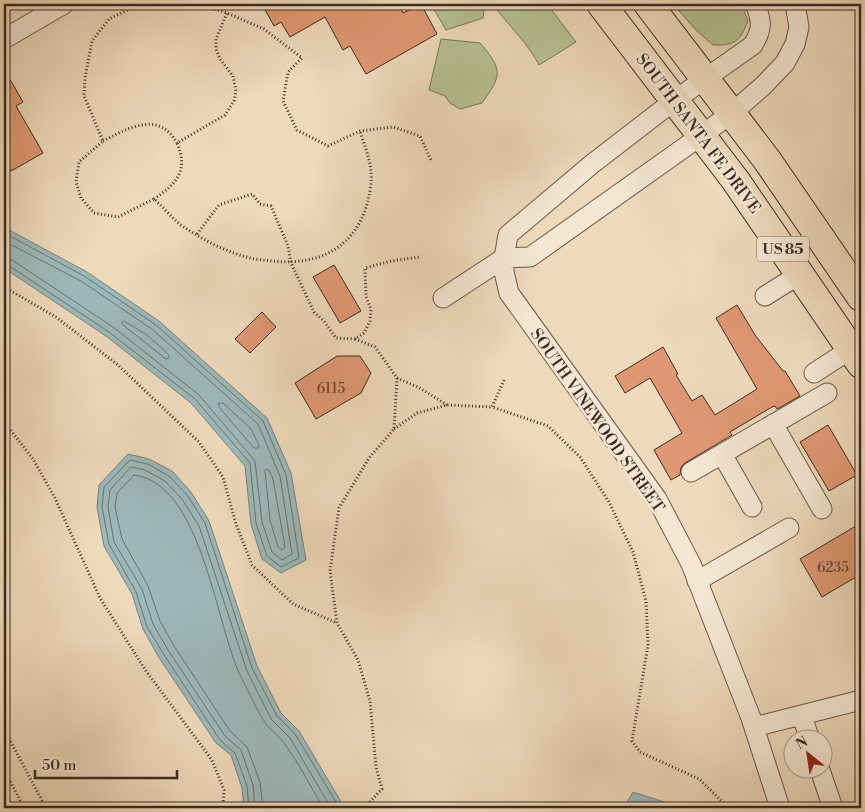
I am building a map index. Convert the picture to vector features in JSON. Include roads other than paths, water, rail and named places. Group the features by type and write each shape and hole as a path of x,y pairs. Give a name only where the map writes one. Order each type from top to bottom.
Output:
{"highway":[{"name":"SOUTH SANTA FE DRIVE","path":"601,4 736,181 856,357"},
{"name":"US 85","path":"648,4 767,160 861,297"}],"street":[{"path":"4,39 64,4"},
{"name":"SOUTH VINEWOOD STREET","path":"755,4 761,19 760,34 753,45 675,100 592,164 508,235 504,258 504,272 509,293 657,500 691,564 754,727 780,808"},
{"path":"443,298 504,258 530,256 732,113 763,86 785,63 795,44 799,27 795,4"},
{"path":"765,296 800,274"},
{"path":"814,373 856,357"},
{"path":"691,472 827,393"},
{"path":"773,424 822,509"},
{"path":"722,454 752,507"},
{"path":"697,581 789,528"},
{"path":"754,727 861,700"},
{"path":"802,716 807,730"},
{"path":"823,780 833,808"}],"water":[{"path":"4,230 11,231 87,272 159,321 267,418 291,473 306,560 281,573 262,559 251,524 245,466 191,403 106,336 4,268"},
{"path":"128,454 149,459 172,471 191,492 209,521 257,666 281,713 299,731 343,808 244,808 242,788 231,755 216,743 158,656 143,629 132,594 104,546 97,507 99,485"},
{"path":"633,792 683,808 628,808 626,804"}]}
